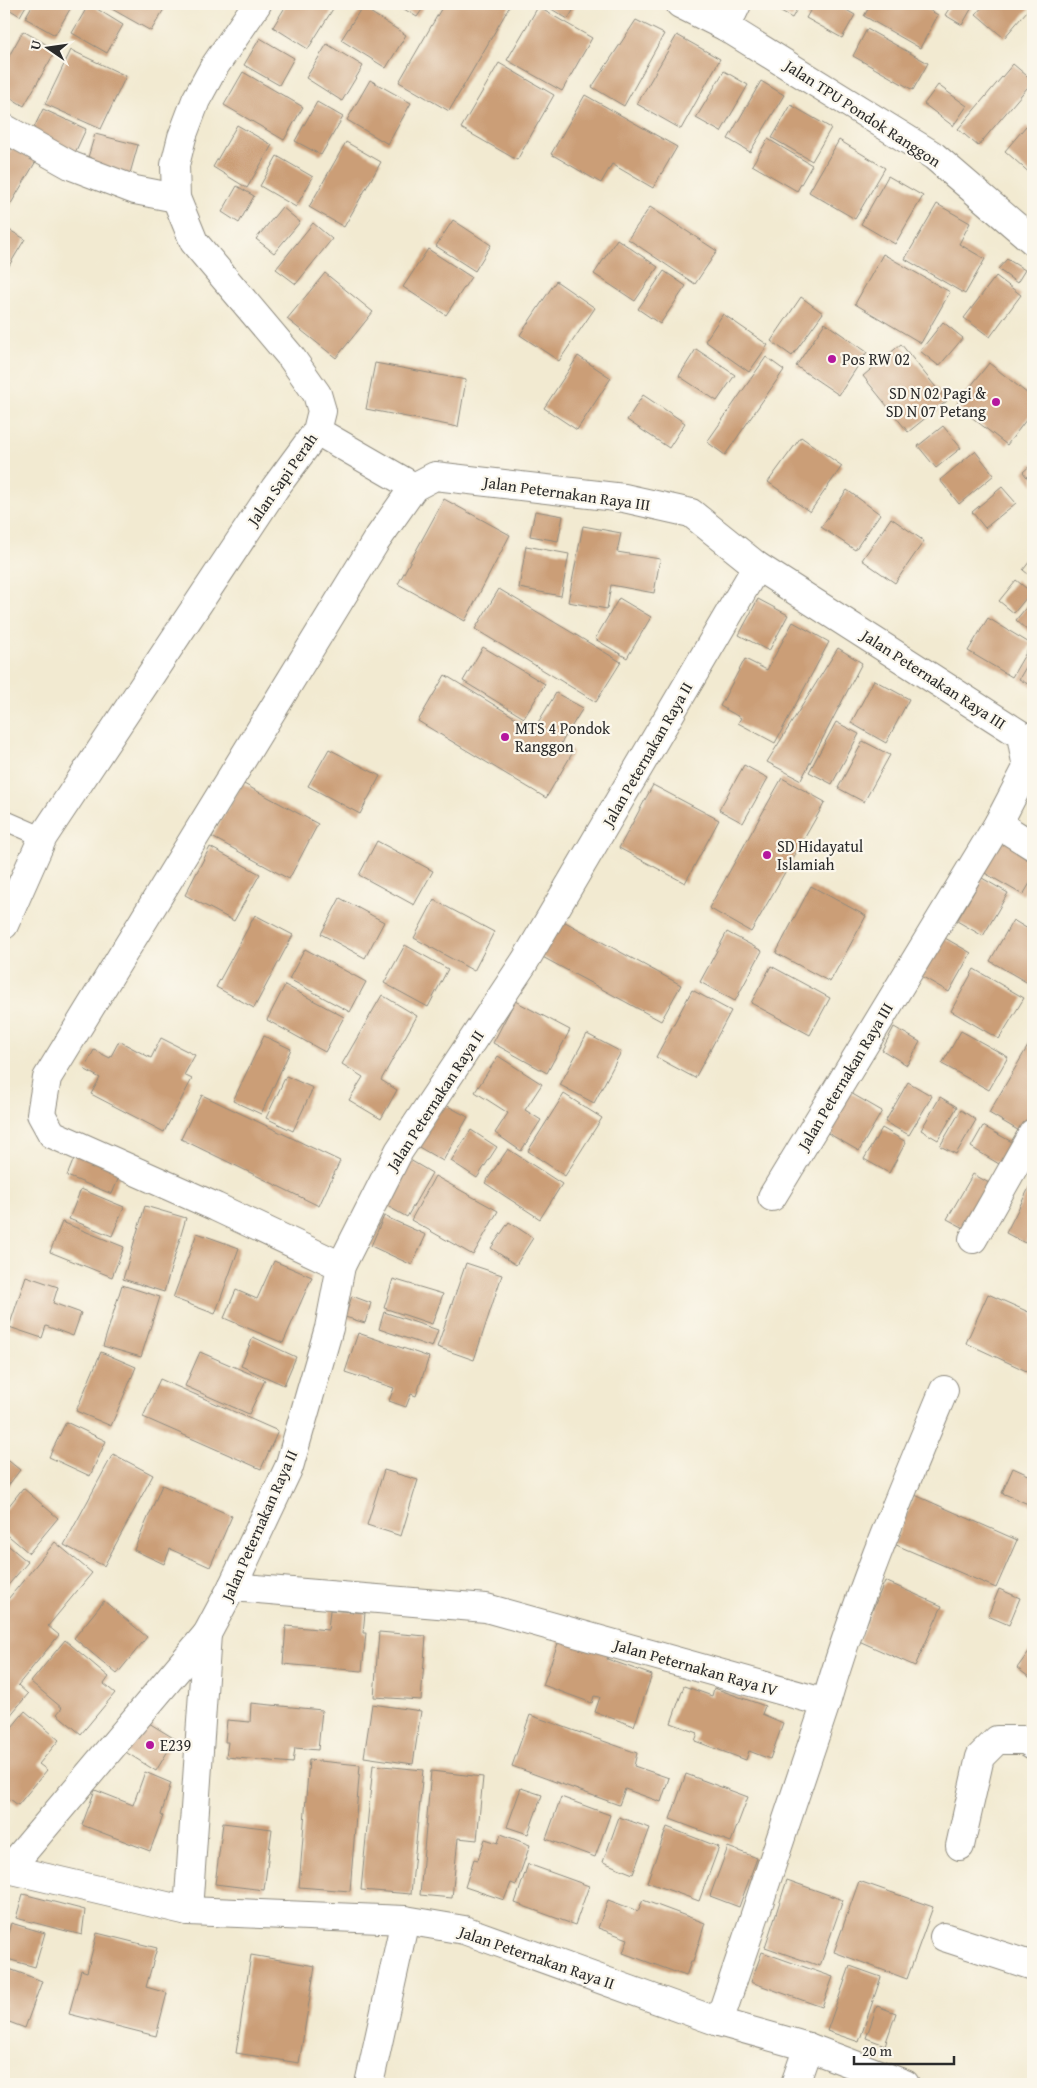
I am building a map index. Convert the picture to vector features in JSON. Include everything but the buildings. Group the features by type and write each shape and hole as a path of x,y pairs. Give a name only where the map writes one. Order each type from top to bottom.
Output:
{"street":[{"name":"Jalan Sapi Perah","path":"4,925 43,837 275,488 317,431 322,411 317,394 291,357 194,242 176,198 175,165 182,137 196,100 214,67 257,4"},
{"name":"Jalan TPU Pondok Ranggon","path":"680,4 732,15 934,156 1033,241"},
{"path":"4,128 72,166 135,190 176,198"},
{"path":"317,431 414,487 376,541 47,1078 41,1114 52,1134 207,1203 341,1266"},
{"name":"Jalan Peternakan Raya III","path":"414,487 435,476 624,498 691,513 757,566 1021,735 1026,768 998,824 772,1197"},
{"name":"Jalan Peternakan Raya II","path":"757,566 525,961 399,1151 341,1266 329,1328 289,1467 232,1587 207,1634 6,1868 188,1911 405,1920 464,1930 719,2022 808,2047 905,2084"},
{"path":"998,824 1033,846"},
{"path":"973,1239 1033,1133"},
{"path":"719,2022 883,1536 944,1390"},
{"name":"Jalan Peternakan Raya IV","path":"232,1587 486,1608 826,1703"},
{"path":"188,1911 207,1634"},
{"path":"960,1846 980,1756 997,1740 1025,1740 1033,1744"},
{"path":"369,2084 405,1920"},
{"path":"944,1937 1033,1966"},
{"path":"795,2084 808,2047"}],"lane":[{"path":"4,820 43,837"}],"place":[{"name":"Pos RW 02","path":"832,359"},
{"name":"SD N 02 Pagi & SD N 07 Petang","path":"996,402"},
{"name":"MTS 4 Pondok Ranggon","path":"505,737"},
{"name":"SD Hidayatul Islamiah","path":"767,855"},
{"name":"E239","path":"150,1745"}]}
